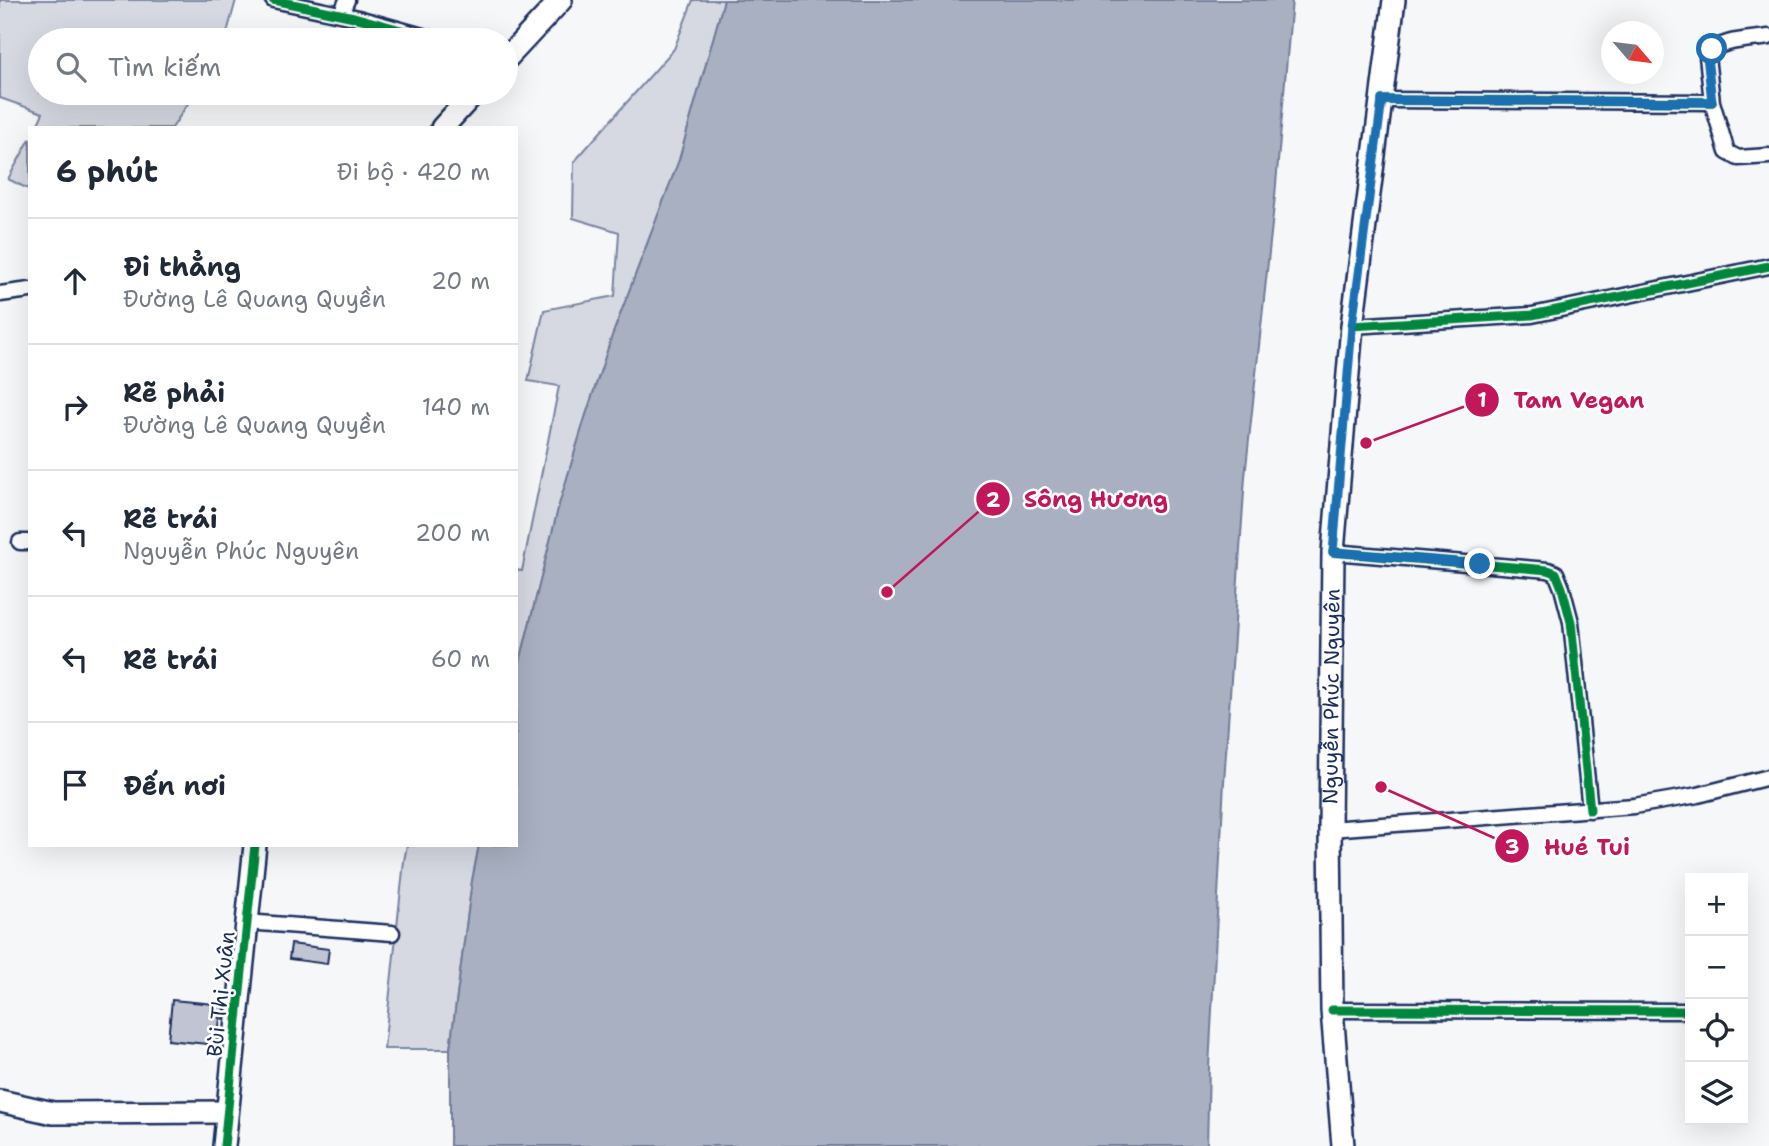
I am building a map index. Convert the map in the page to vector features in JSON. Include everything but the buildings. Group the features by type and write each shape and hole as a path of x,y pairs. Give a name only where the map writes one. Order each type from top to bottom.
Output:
{"main road":[{"name":"Nguyễn Phúc Nguyên","path":"1343,1146 1332,1010 1330,830 1333,552 1352,326 1394,0"},
{"path":"518,45 556,2"},
{"path":"444,126 463,105"},
{"name":"Bùi Thị Xuân","path":"224,1146 255,847"},
{"path":"0,1101 53,1113 228,1112"}],"street":[{"path":"276,0 344,7 403,28"},
{"path":"1769,37 1712,49 1707,56 1712,102 1727,152 1738,158 1769,156"},
{"path":"1382,100 1712,102"},
{"path":"1352,326 1532,315 1769,266"},
{"path":"0,294 28,290"},
{"path":"1333,552 1548,570 1556,573 1570,622 1590,810"},
{"path":"1330,830 1634,806 1698,796 1769,777"},
{"path":"246,922 392,933"},
{"path":"1332,1010 1685,1011"}],"shaded area":[{"path":"0,0 236,0 228,28 28,28 28,105 187,105 173,126 37,126 43,113 0,98"},
{"path":"693,0 724,0 679,160 612,336 585,418 559,505 518,670 518,570 522,571 559,386 528,381 544,310 615,296 619,232 573,218 574,162 674,49"},
{"path":"28,143 28,189 8,179"},
{"path":"407,847 479,847 450,1049 384,1049"}],"water":[{"path":"724,0 1292,0 1275,196 1245,477 1224,782 1207,1146 450,1146 450,1049 479,847 518,847 518,670 559,505 585,418 612,336 679,160"}],"cycle path":[{"path":"273,0 394,28"},
{"path":"1382,100 1712,102"},
{"path":"1352,326 1532,315 1769,266"},
{"path":"1333,552 1548,570 1556,573 1571,622 1590,810"},
{"path":"224,1146 255,847"},
{"path":"1332,1010 1685,1011"}],"place":[{"name":"Tam Vegan","path":"1366,443"},
{"name":"Sông Hương","path":"887,592"},
{"name":"Hué Tui","path":"1381,787"}],"route":[{"path":"1480,564 1333,552 1352,326 1382,100 1712,102 1707,56 1712,49"}]}
